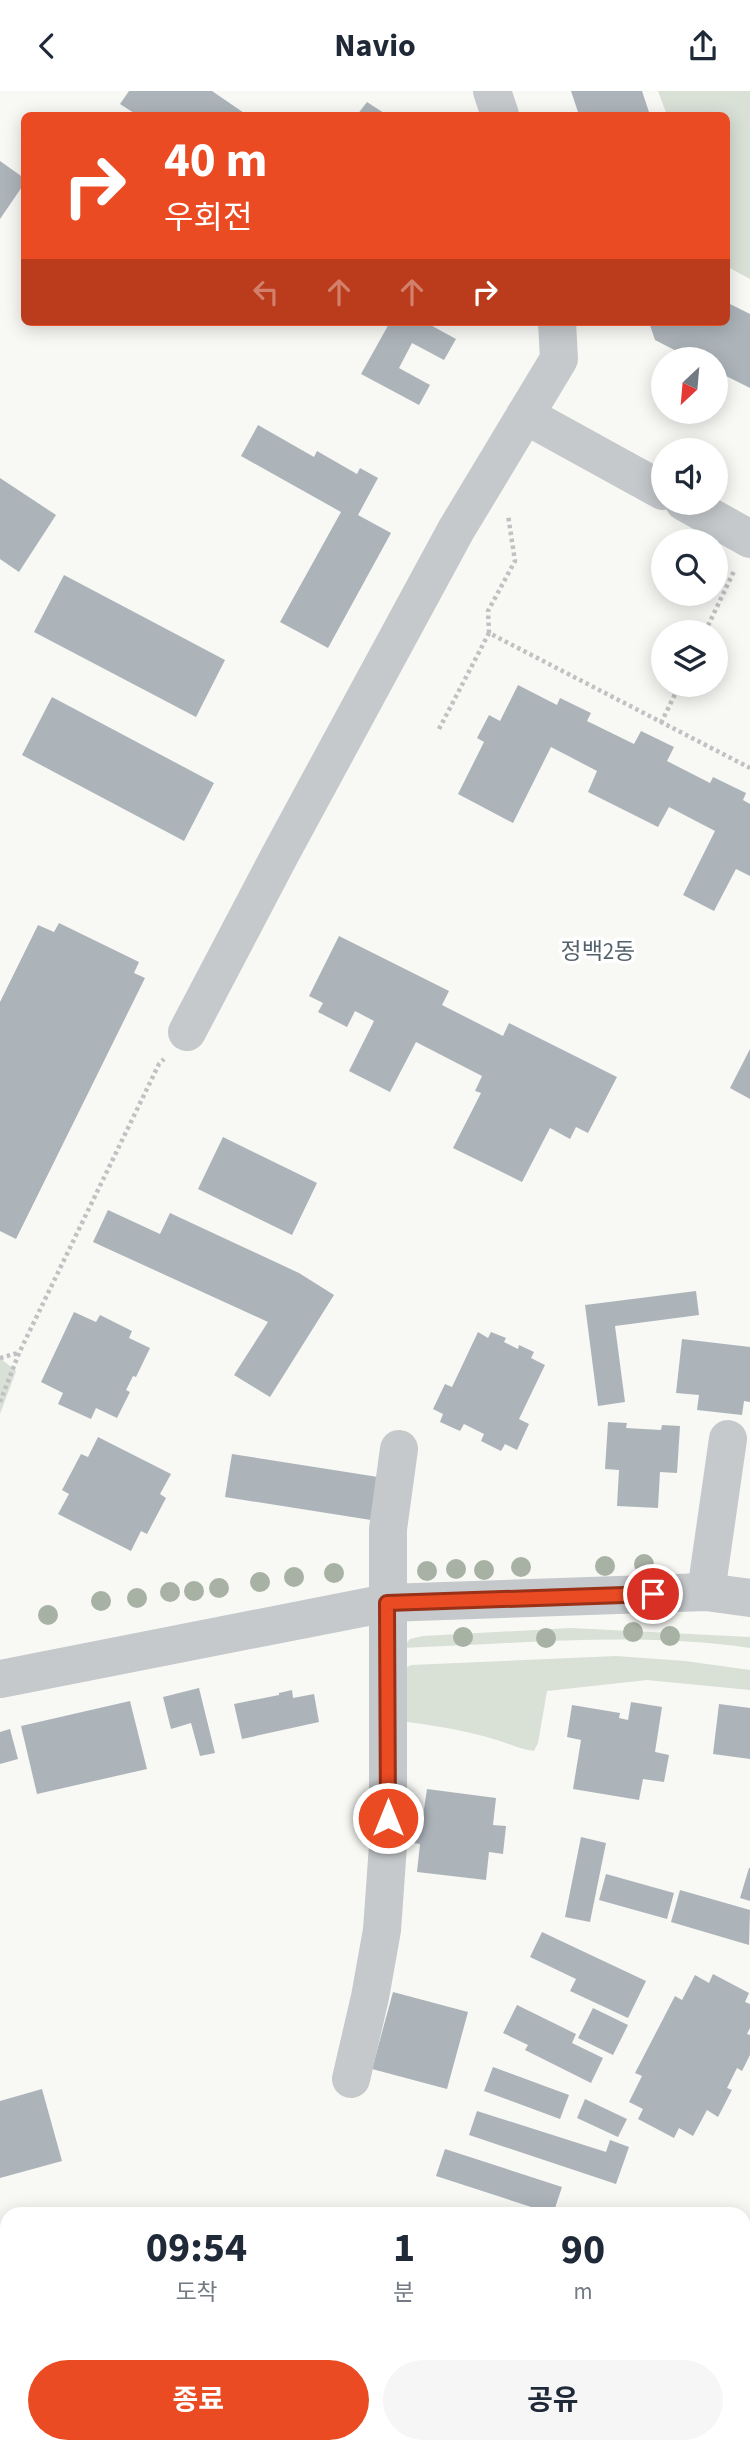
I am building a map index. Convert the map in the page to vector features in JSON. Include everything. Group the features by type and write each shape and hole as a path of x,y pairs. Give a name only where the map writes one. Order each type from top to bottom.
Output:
{"street":[{"path":"492,91 499,112"},
{"path":"187,1032 456,530 559,359 557,326"},
{"path":"525,415 651,484"},
{"path":"708,515 750,538"},
{"path":"706,1592 728,1439"},
{"path":"351,2079 382,1930 388,1845 388,1529 399,1449"},
{"path":"0,1679 387,1603 706,1592 750,1598"}],"path":[{"path":"439,729 489,633 488,611 515,561 500,460"},
{"path":"711,620 750,538"},
{"path":"489,633 750,768"},
{"path":"661,723 674,697"},
{"path":"0,1402 19,1353 159,1064 187,1032"},
{"path":"0,1358 19,1353"}],"shaded area":[{"path":"658,91 750,91 750,279 730,268 730,112 666,112"},
{"path":"0,1358 16,1371 0,1414"},
{"path":"571,1628 750,1637 750,1648 620,1639 402,1648 410,1639 423,1636"},
{"path":"616,1656 685,1661 750,1670 750,1690 647,1680 547,1691 538,1743 534,1751 485,1736 399,1721 402,1670 411,1665"}],"building":[{"path":"129,91 212,91 243,112 132,112 120,104"},
{"path":"571,91 642,91 649,112 578,112"},
{"path":"367,102 382,112 359,112"},
{"path":"0,161 21,176 21,188 0,219"},
{"path":"730,304 750,314 750,388 728,377 728,347 669,347 655,340 650,326 730,326"},
{"path":"388,326 432,326 456,339 444,360 412,343 399,368 430,385 419,405 361,374"},
{"path":"258,425 314,457 317,451 357,474 360,468 378,478 358,515 391,533 328,648 280,622 341,512 241,456"},
{"path":"0,478 56,515 19,572 0,559"},
{"path":"64,575 225,660 196,717 34,632"},
{"path":"518,685 557,705 560,698 591,713 587,721 634,744 641,731 674,747 667,761 710,783 713,777 746,793 743,800 750,804 750,876 736,869 714,911 683,895 715,831 669,807 658,827 588,792 597,771 551,747 513,823 458,794 484,742 477,738 489,715 500,721"},
{"path":"52,697 214,783 184,841 22,755"},
{"path":"59,923 139,962 134,973 145,978 16,1239 0,1231 0,1002 38,925 54,932"},
{"path":"339,936 449,991 442,1005 503,1036 509,1023 617,1077 588,1133 576,1127 570,1139 550,1128 522,1182 453,1148 481,1093 475,1091 482,1076 416,1042 390,1092 349,1071 374,1021 355,1011 347,1027 318,1012 323,1003 309,996"},
{"path":"750,1049 750,1099 730,1088"},
{"path":"223,1137 317,1183 292,1235 198,1189"},
{"path":"108,1210 160,1234 170,1213 299,1273 334,1295 270,1397 234,1375 268,1322 93,1242"},
{"path":"696,1291 699,1315 615,1326 625,1402 598,1406 585,1305"},
{"path":"74,1312 96,1322 100,1315 132,1331 129,1338 150,1348 136,1377 133,1376 126,1390 130,1392 117,1418 96,1408 91,1419 58,1404 63,1393 41,1382"},
{"path":"478,1332 488,1338 491,1332 506,1338 504,1342 518,1349 519,1345 534,1352 531,1358 545,1365 519,1419 529,1424 517,1450 505,1444 501,1451 481,1441 484,1434 464,1424 460,1431 440,1422 443,1414 433,1409 445,1384 452,1387"},
{"path":"682,1339 750,1347 750,1402 744,1401 742,1415 697,1410 699,1395 676,1393"},
{"path":"608,1422 627,1423 626,1428 661,1430 662,1425 680,1426 677,1473 660,1472 658,1508 617,1506 619,1470 605,1469"},
{"path":"98,1437 171,1474 160,1494 166,1498 147,1534 141,1531 131,1551 58,1514 69,1494 62,1490 81,1454 88,1457"},
{"path":"232,1454 378,1477 371,1520 225,1497"},
{"path":"199,1688 215,1753 200,1756 191,1723 171,1729 163,1697"},
{"path":"292,1690 293,1698 314,1694 319,1722 242,1739 234,1704"},
{"path":"130,1701 147,1769 37,1794 21,1726"},
{"path":"631,1702 662,1707 655,1752 669,1755 664,1782 643,1779 639,1800 573,1789 581,1740 567,1737 572,1705 620,1713 619,1718 628,1720"},
{"path":"719,1704 750,1708 750,1759 713,1754"},
{"path":"10,1729 18,1759 0,1764 0,1732"},
{"path":"427,1789 496,1798 493,1825 506,1826 503,1854 489,1852 486,1880 417,1872 420,1844 407,1842 410,1814 423,1816"},
{"path":"581,1837 606,1843 590,1922 565,1917"},
{"path":"750,1868 750,1901 740,1898"},
{"path":"606,1874 674,1893 667,1919 599,1900"},
{"path":"680,1890 750,1910 749,1945 671,1922"},
{"path":"542,1932 646,1981 628,2018 570,1991 576,1979 530,1957"},
{"path":"713,1974 749,1993 745,2002 750,2004 750,2028 747,2034 750,2035 750,2055 742,2071 737,2068 727,2088 732,2090 718,2117 707,2110 693,2136 679,2128 674,2138 638,2119 643,2109 629,2102 642,2076 635,2073 675,1996 682,2000 695,1975 709,1983"},
{"path":"393,1992 468,2012 447,2089 372,2069"},
{"path":"517,2005 576,2034 572,2043 603,2058 591,2083 525,2050 528,2045 503,2033"},
{"path":"593,2008 628,2025 613,2055 578,2038"},
{"path":"493,2067 569,2095 560,2119 484,2091"},
{"path":"42,2089 62,2161 0,2178 0,2101"},
{"path":"585,2099 627,2119 618,2137 577,2118"},
{"path":"477,2111 606,2152 610,2140 629,2147 616,2184 469,2135"},
{"path":"445,2149 562,2187 555,2207 531,2207 436,2176"}],"district":[{"name":"정백2동","path":"598,951"}],"route":[{"path":"388,1818 387,1603 653,1594"}]}
